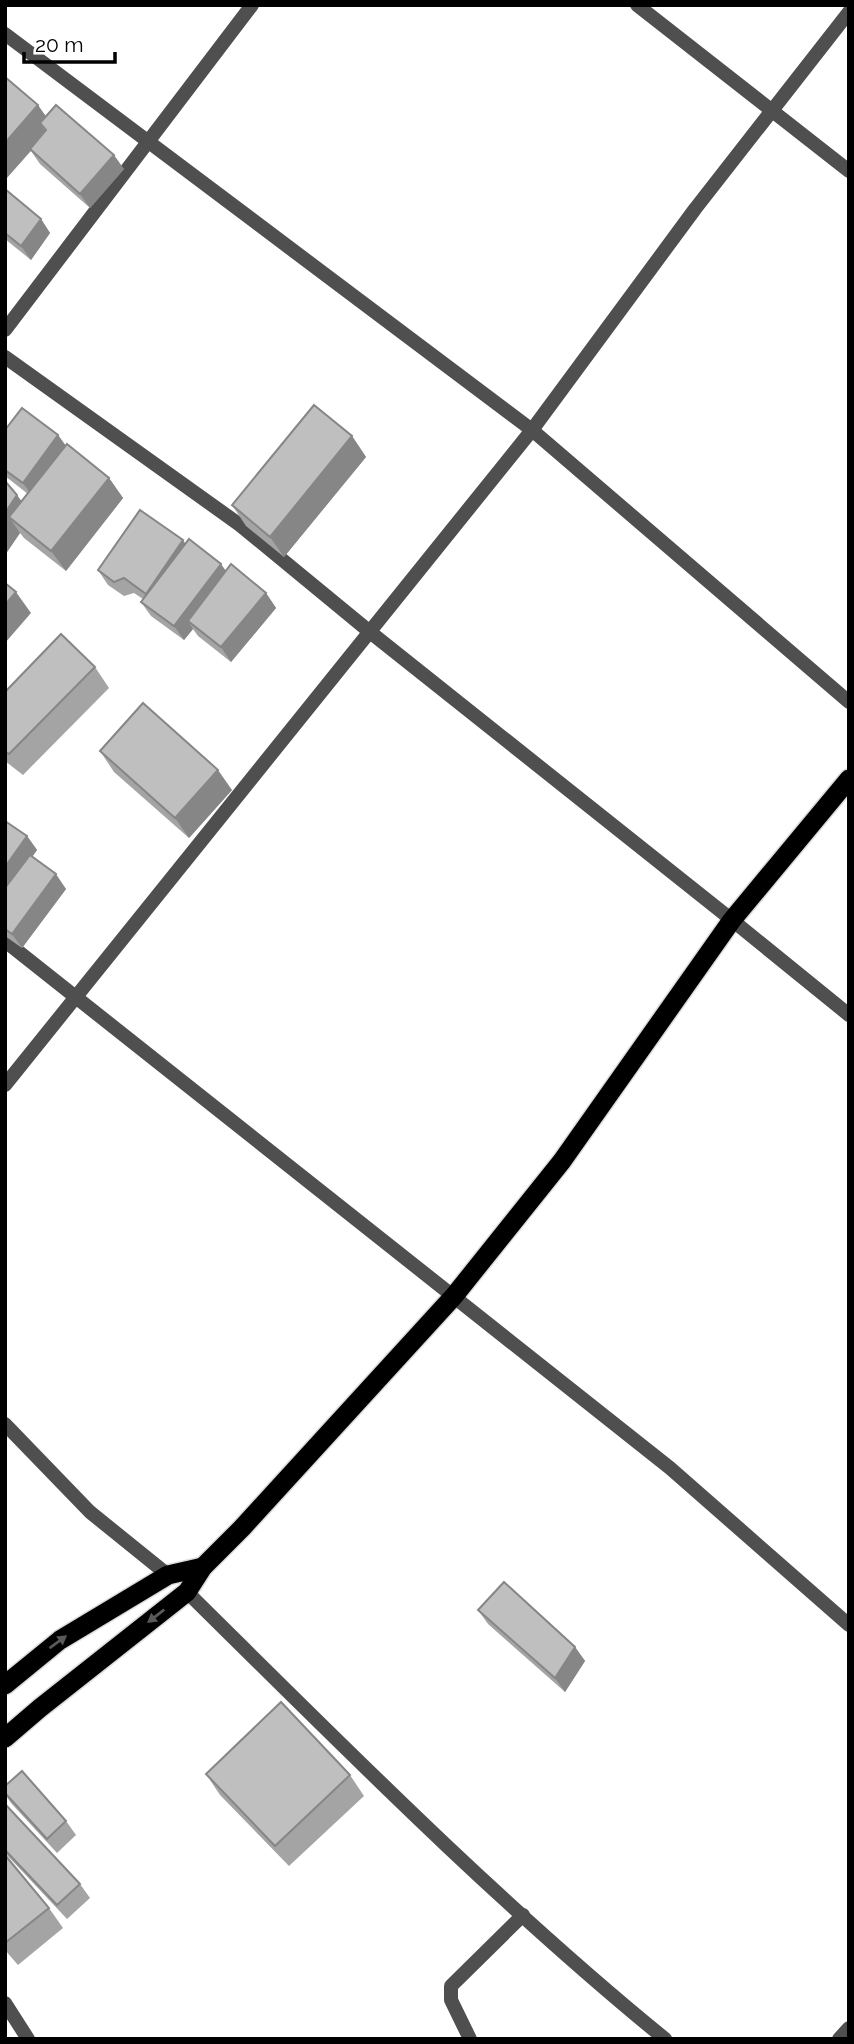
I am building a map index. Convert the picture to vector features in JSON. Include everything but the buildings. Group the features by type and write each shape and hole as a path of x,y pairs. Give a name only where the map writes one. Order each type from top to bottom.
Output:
{"highway":[{"path":"5,1738 187,1592 203,1567 454,1296 562,1161 732,920 849,779"},
{"path":"5,1685 60,1640 168,1575 203,1567"}],"street":[{"path":"5,330 252,5"},
{"path":"637,5 849,171"},
{"path":"5,1085 532,430 695,209 849,12"},
{"path":"5,34 532,430 849,702"},
{"path":"5,357 240,525 849,1015"},
{"path":"5,942 670,1468 849,1625"},
{"path":"5,1424 90,1512 168,1575"},
{"path":"187,1592 394,1795 523,1915 666,2039"},
{"path":"470,2039 451,2000 451,1986 523,1915"},
{"path":"5,2003 28,2039"},
{"path":"839,2039 849,2028"}]}
